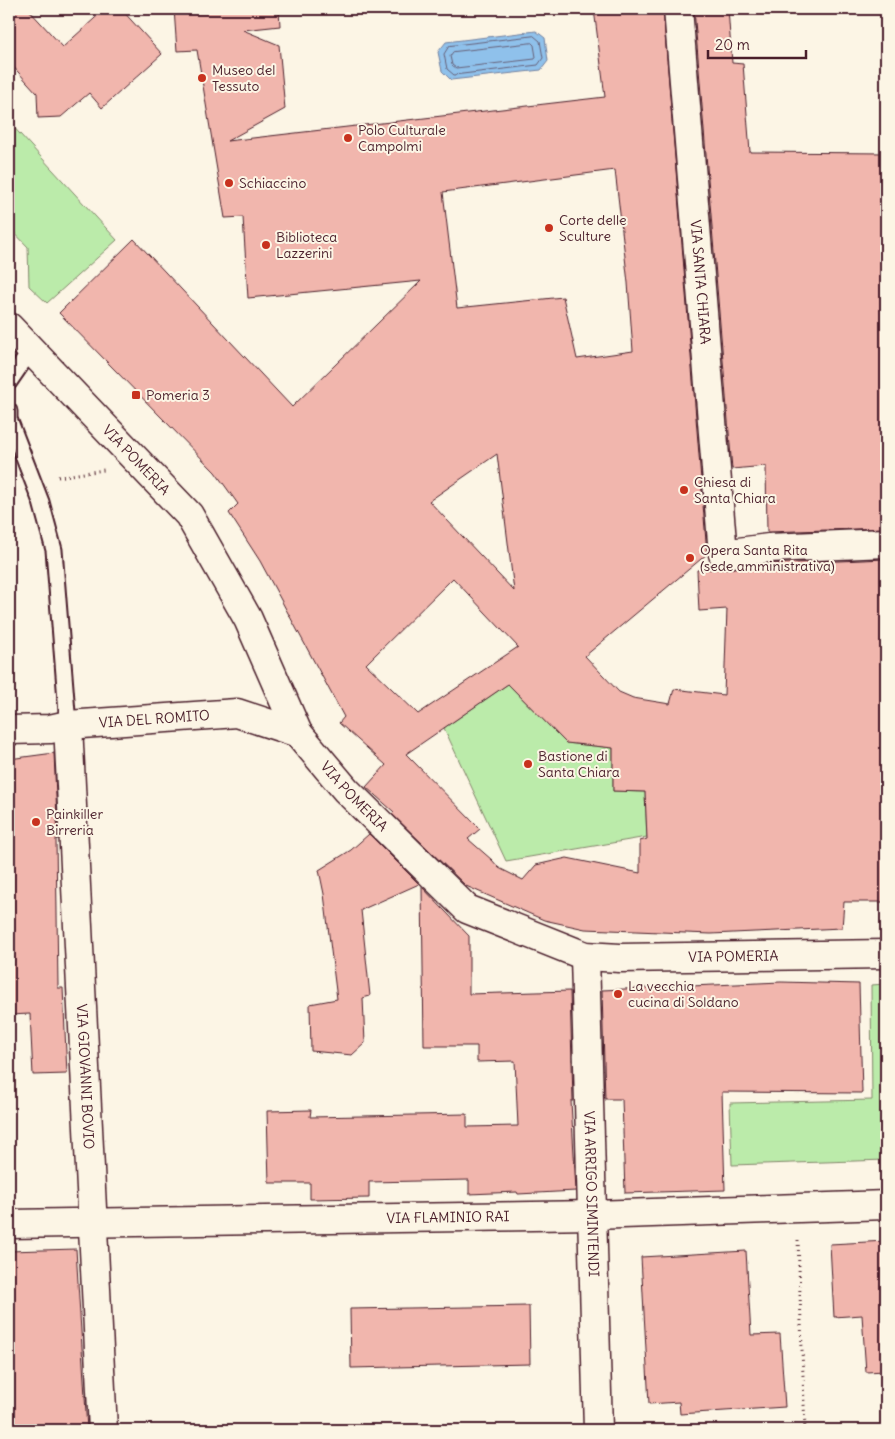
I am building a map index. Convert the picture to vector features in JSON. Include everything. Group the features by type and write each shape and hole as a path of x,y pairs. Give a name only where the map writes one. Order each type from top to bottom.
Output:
{"street":[{"name":"VIA SANTA CHIARA","path":"678,9 723,554 769,548 886,543"},
{"name":"VIA POMERIA","path":"9,326 189,515 248,619 298,733 346,790 467,910 585,956 620,958 886,954"},
{"name":"VIA DEL ROMITO","path":"9,730 50,729 68,725 237,713 298,733"},
{"name":"VIA GIOVANNI BOVIO","path":"68,725 103,1430"},
{"name":"VIA ARRIGO SIMINTENDI","path":"585,956 598,1430"},
{"name":"VIA FLAMINIO RAI","path":"9,1224 593,1214 886,1205"}],"lane":[{"path":"9,382 30,350"},
{"path":"9,410 9,419 41,502 54,550 68,725"}],"path":[{"path":"32,481 111,468 128,452"},
{"path":"798,1240 805,1430"}],"green space":[{"path":"9,122 117,240 47,303 29,286 28,247 9,227"},
{"path":"508,684 566,743 613,748 613,791 645,792 647,837 506,861 444,728"},
{"path":"886,984 886,1160 732,1165 730,1103 872,1100 871,985"}],"water":[{"path":"536,31 545,38 548,61 541,70 451,80 442,71 438,52 446,42"}],"building":[{"path":"9,9 28,9 63,47 105,9 121,9 162,54 102,108 89,93 61,117 38,118 37,93 9,62"},
{"path":"174,9 279,9 280,26 243,30 279,45 285,109 227,141 605,97 594,9 663,9 707,554 585,656 619,692 633,698 670,704 674,689 724,695 727,609 699,611 697,570 768,566 768,564 886,559 886,902 844,902 842,928 711,934 585,929 544,920 466,886 392,814 394,812 366,787 386,765 339,723 344,717 260,561 229,513 238,504 215,472 59,313 134,239 292,407 421,281 248,298 243,217 225,218 197,50 177,51","holes":["615,170 628,283 633,351 577,359 563,297 457,308 443,192","497,454 514,591 429,501","453,578 518,647 418,714 366,664","508,684 566,743 613,748 613,791 645,792 647,839 640,841 640,873 567,858 536,865 523,880 499,868 468,839 480,829 406,754"]},
{"path":"694,9 728,9 732,63 743,64 750,152 886,153 886,528 767,532 766,466 732,469"},
{"path":"54,753 58,839 56,839 58,988 63,988 67,1074 33,1075 30,1014 9,1015 9,759"},
{"path":"369,834 419,884 361,910 370,996 363,998 365,1043 352,1055 311,1051 310,1004 337,999 324,894 319,870 351,850"},
{"path":"422,887 469,936 469,994 570,991 573,1101 571,1101 576,1191 469,1194 469,1180 369,1182 369,1198 310,1199 310,1183 269,1183 267,1111 311,1110 310,1117 467,1114 467,1127 518,1126 515,1061 477,1062 477,1046 424,1046"},
{"path":"781,982 859,984 862,1093 722,1092 725,1190 625,1193 622,1099 605,1099 602,990"},
{"path":"886,1241 886,1371 866,1372 862,1315 834,1317 830,1244"},
{"path":"76,1249 87,1430 9,1430 9,1251"},
{"path":"746,1251 751,1335 780,1334 785,1407 680,1414 679,1402 649,1404 641,1257"},
{"path":"529,1306 530,1364 351,1368 350,1309"}],"place":[{"name":"Museo del Tessuto","path":"202,78"},
{"name":"Polo Culturale Campolmi","path":"348,138"},
{"name":"Schiaccino","path":"229,183"},
{"name":"Corte delle Sculture","path":"549,228"},
{"name":"Biblioteca Lazzerini","path":"266,245"},
{"name":"Pomeria 3","path":"136,395"},
{"name":"Chiesa di Santa Chiara","path":"684,490"},
{"name":"Opera Santa Rita (sede amministrativa)","path":"690,558"},
{"name":"Bastione di Santa Chiara","path":"528,764"},
{"name":"Painkiller Birreria","path":"36,822"},
{"name":"La vecchia cucina di Soldano","path":"618,994"}]}
